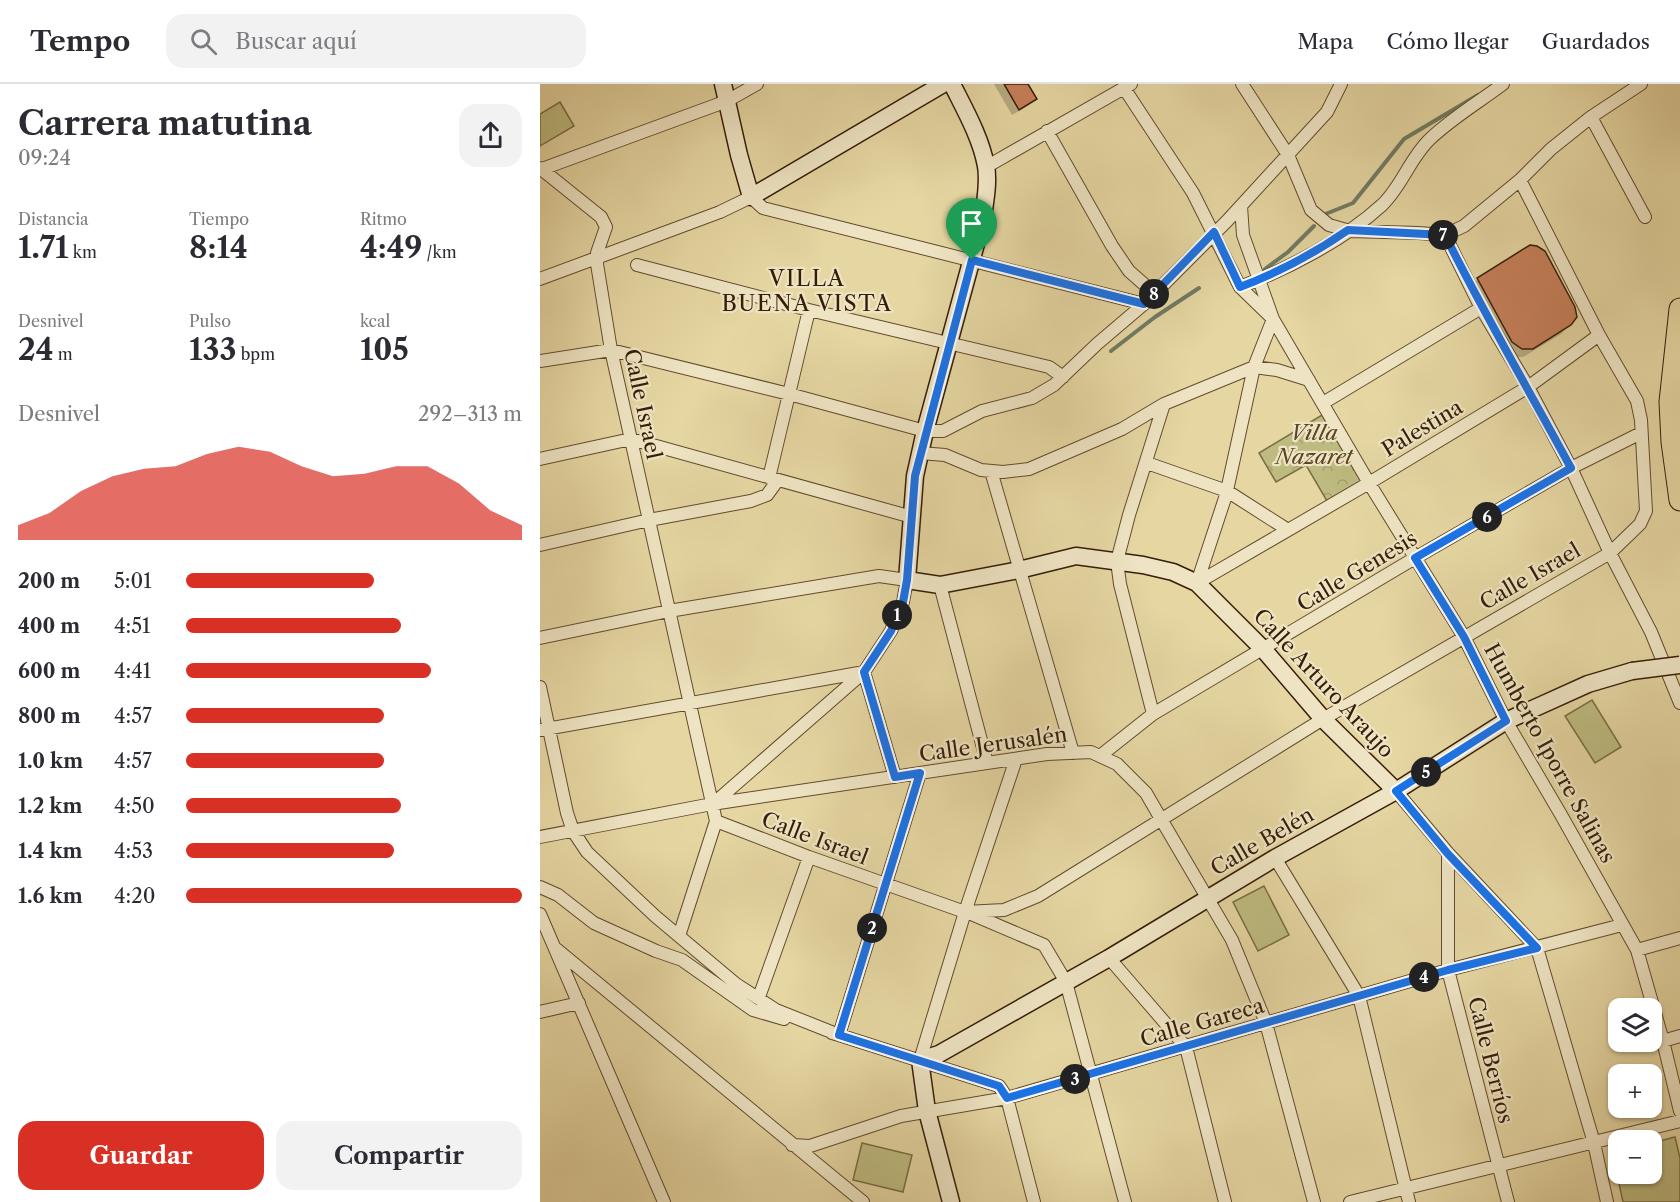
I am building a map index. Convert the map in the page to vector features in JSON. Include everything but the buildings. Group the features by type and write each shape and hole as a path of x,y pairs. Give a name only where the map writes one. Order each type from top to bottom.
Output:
{"highway":[{"path":"1680,309 1671,402 1672,442 1680,500"}],"street":[{"path":"723,84 751,197 763,208 1144,304"},
{"path":"541,168 727,101 757,84"},
{"path":"540,279 720,212 751,197 943,84"},
{"path":"712,804 864,672 891,631 903,602 907,580 915,476 983,218 987,185 986,166 975,132 952,84"},
{"path":"1242,84 1288,155 1311,210 1329,225 1348,230 1445,235 1464,226 1520,180 1551,149 1591,117 1641,84"},
{"path":"540,361 611,350 926,431 943,430 982,411 1032,398 1054,385 1144,304 1241,206 1327,112 1341,84"},
{"path":"1240,287 1329,244 1382,205 1396,188 1413,159 1430,139 1503,84"},
{"path":"986,166 1128,86"},
{"name":"Humberto Iporre Salinas","path":"1128,86 1193,193 1240,287 1273,319 1464,637 1506,721 1637,950 1680,1111"},
{"path":"1591,117 1645,217"},
{"path":"1047,131 1112,246 1129,271 1154,293"},
{"name":"Calle Israel","path":"541,168 601,218 606,227 597,258 611,350 716,821 809,858 965,912 1004,910 1038,896 1323,719 1610,553 1640,524 1646,511 1641,433"},
{"path":"1520,180 1599,335 1637,401 1641,433"},
{"path":"1197,583 1227,490 1254,367 1273,319 1244,235 1241,206"},
{"path":"1445,235 1481,308 1528,387 1571,468 1610,553 1651,632 1680,703"},
{"path":"637,265 809,310 1049,367 1062,377"},
{"path":"1323,403 1481,308"},
{"path":"540,545 649,520 751,501 767,495 773,479 789,394 809,310"},
{"name":"Palestina","path":"1197,583 1370,483 1528,387 1599,335"},
{"path":"920,453 945,455 981,470 1003,472 1029,469 1122,429 1164,404 1254,367 1277,370 1309,380"},
{"path":"1153,714 1120,584 1117,561 1164,404"},
{"name":"Calle Genesis","path":"1101,756 1153,714 1571,468 1641,433"},
{"path":"540,459 631,439 912,517"},
{"path":"1147,463 1227,490 1288,530"},
{"path":"991,471 1073,753"},
{"name":"Calle Arturo Araujo","path":"907,580 940,585 1019,570 1076,556 1173,572 1197,583 1263,650 1323,719 1396,791 1448,854 1537,948 1594,1143 1607,1202"},
{"path":"540,638 669,611 879,576 907,580"},
{"path":"940,585 987,763"},
{"name":"Calle Belén","path":"920,1060 939,1054 1109,958 1275,858 1396,791 1506,721 1588,684 1632,671 1680,665"},
{"path":"545,729 864,672"},
{"path":"864,672 895,777"},
{"path":"540,687 545,729 567,813 573,831 587,852 655,916 736,984 776,1010 839,1035"},
{"name":"Calle Jerusalén","path":"540,837 712,804 987,763 1073,753 1091,752 1101,756 1117,764 1146,794 1232,940 1266,1023 1314,1202"},
{"path":"951,1202 927,1111 920,1060 965,912 1016,759"},
{"path":"839,1035 920,773"},
{"path":"679,936 716,821"},
{"name":"Calle Berríos","path":"1448,854 1448,970 1508,1202"},
{"path":"759,998 809,858"},
{"path":"1275,858 1359,996 1409,1202"},
{"path":"540,887 558,895 594,922 656,951 682,960 753,1010 999,1086 1007,1098 1034,1202"},
{"path":"965,912 1044,945 1066,982 1125,1202"},
{"path":"540,914 664,1202"},
{"name":"Calle Gareca","path":"792,1145 810,1146 901,1116 1007,1098 1448,970 1622,925"},
{"path":"1637,950 1680,938"},
{"path":"555,948 863,1202"},
{"path":"1109,958 1186,1047 1225,1202"},
{"path":"540,1012 579,1003"},
{"path":"1663,1041 1680,1036"},
{"path":"1350,1202 1680,1121"}],"green space":[{"path":"560,102 574,126 540,146 540,114"},
{"name":"Villa Nazaret","path":"1322,415 1361,481 1327,501 1306,465 1276,482 1259,453"},
{"path":"1592,700 1621,747 1595,763 1565,716"},
{"path":"1264,886 1289,935 1258,951 1233,902"},
{"path":"1675,1137 1680,1158 1680,1202 1623,1202 1619,1184 1662,1184 1662,1140"},
{"path":"862,1143 912,1155 903,1192 853,1180"}],"waterway":[{"path":"1323,215 1353,203 1404,139 1478,95"},
{"path":"1265,269 1288,252 1314,226"},
{"path":"1111,351 1155,317 1199,288"}],"district":[{"name":"VILLA BUENA VISTA","path":"807,290"}],"route":[{"path":"1348,230 1445,235 1481,308 1528,387 1571,468 1415,558 1464,637 1506,721 1396,791 1448,854 1537,948 1448,970 1007,1098 999,1086 839,1035 920,773 895,777 864,672 891,631 903,602 907,580 915,476 972,260 1144,304 1214,232 1240,287 1329,244 1348,230"}]}
